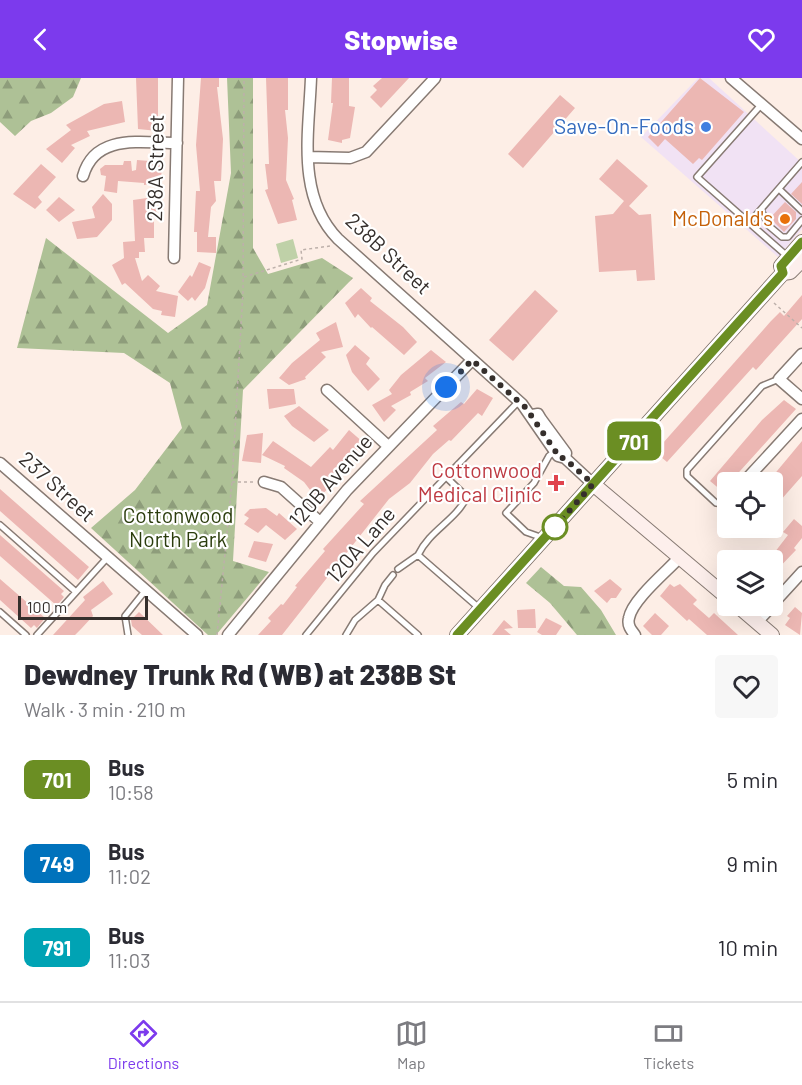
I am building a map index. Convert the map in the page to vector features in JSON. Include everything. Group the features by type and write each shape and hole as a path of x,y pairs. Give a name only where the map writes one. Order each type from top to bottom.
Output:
{"main road":[{"path":"457,635 783,273 790,272 802,242"},
{"name":"238B Street","path":"593,484 717,589"},
{"path":"750,616 772,635"}],"street":[{"name":"238A Street","path":"174,258 178,78"},
{"name":"238B Street","path":"310,78 308,158 312,193 325,222 338,239 519,401 532,415 532,419 560,458 564,458 593,484"},
{"path":"308,158 350,158 366,152 435,78"},
{"path":"731,78 802,140"},
{"path":"84,176 87,163 100,149 117,143 177,143"},
{"path":"802,354 779,379 802,399"},
{"name":"120B Avenue","path":"228,635 320,522 388,446 472,360"},
{"path":"327,390 388,446"},
{"name":"238B Street","path":"532,415 538,414 566,453 564,458"},
{"path":"753,472 802,419"},
{"name":"237 Street","path":"0,463 197,635"},
{"path":"264,482 281,487 320,522"},
{"path":"635,635 629,628 628,619 633,606 679,558"},
{"path":"783,593 802,572"},
{"path":"757,622 762,616"}],"lane":[{"path":"761,105 697,177 749,223 795,259"},
{"path":"749,223 802,162"},
{"path":"779,189 802,211"},
{"path":"761,210 769,226 782,237 788,237 802,220"},
{"path":"717,502 687,476 687,470 762,386 779,379"},
{"name":"120A Lane","path":"306,635 373,553 519,401"},
{"path":"544,538 525,532 506,513 534,483 549,456 555,452"},
{"path":"398,569 407,560 418,555 432,532 456,515 467,497 446,477"},
{"path":"0,525 76,592"},
{"path":"418,555 480,610"},
{"path":"37,635 107,558"},
{"path":"348,634 355,620 378,600 384,585 393,575"},
{"path":"128,635 125,616 145,591"},
{"path":"378,600 418,635"},
{"path":"0,612 26,635"}],"path":[{"path":"217,635 232,482 243,277 244,78"},
{"path":"243,277 302,259 300,249 331,246 338,239"},
{"path":"774,303 802,327"},
{"path":"232,482 264,482"}],"shaded area":[{"path":"698,78 709,78 802,163 802,229 778,257 641,137"}],"green space":[{"path":"0,78 81,78 73,97 51,113 31,121 15,136 0,122"},
{"name":"Cottonwood North Park","path":"227,78 253,78 253,248 268,274 322,258 353,278 243,390 233,561 269,572 216,635 208,635 91,528 135,490 182,428 170,383 124,353 17,348 46,238 168,333 207,305 231,173"},
{"path":"293,239 298,258 281,263 276,244"},
{"path":"541,567 564,586 581,587 601,610 616,635 577,635 550,603 526,583"}],"building":[{"path":"136,78 158,78 158,131 138,129"},
{"path":"201,78 219,78 219,87 217,87 223,139 221,181 214,181 216,201 211,207 208,237 216,237 216,253 197,252 197,232 194,232 196,191 200,191 196,145"},
{"path":"266,78 288,78 288,110 285,110 288,138 286,180 294,199 292,200 297,220 278,224 265,190 268,189 265,164 269,164"},
{"path":"332,78 349,78 349,106 355,107 350,138 342,140 342,143 328,140 333,103 331,103"},
{"path":"382,78 409,78 381,108 370,97 377,90 373,86"},
{"path":"700,78 744,112 702,160 699,158 693,164 665,139 658,147 648,137"},
{"path":"560,95 575,108 523,168 508,154"},
{"path":"122,101 125,122 87,131 90,136 71,145 75,148 62,163 46,149 71,130 66,125 104,104"},
{"path":"617,159 648,186 629,206 639,215 651,214 655,280 637,281 636,270 599,272 595,216 613,214 624,201 599,179"},
{"path":"137,160 162,162 161,183 144,185 144,183 118,181 117,193 104,191 106,176 101,175 100,169 105,165 123,165 124,161 131,161 132,171 136,170"},
{"path":"41,164 56,177 38,197 42,202 35,209 13,194"},
{"path":"802,182 802,204 791,194"},
{"path":"103,194 112,204 112,220 97,237 77,239 72,222 95,218 92,207"},
{"path":"59,197 75,210 59,222 46,210"},
{"path":"154,197 157,216 154,216 154,238 144,238 145,252 139,252 139,258 135,258 142,281 148,275 160,286 156,291 178,296 175,317 161,315 162,311 153,309 125,283 122,285 112,265 124,258 123,242 135,241 133,200"},
{"path":"785,202 796,212 796,219 784,232 770,218"},
{"path":"199,262 211,267 205,288 195,301 192,297 188,301 178,292 190,275 192,277"},
{"path":"361,288 372,298 370,301 403,327 417,342 404,355 371,328 358,314 355,318 345,303"},
{"path":"535,290 558,311 513,361 489,340"},
{"path":"802,295 802,319 756,370 753,367 667,462 655,452 771,321 780,312 784,316"},
{"path":"336,322 343,347 321,352 326,357 305,377 306,379 289,385 279,378 292,363 320,340 316,333"},
{"path":"355,345 370,358 366,364 380,379 368,391 352,372 346,355"},
{"path":"431,350 446,362 425,378 428,381 410,392 411,395 391,406 396,410 384,422 372,405 392,394 389,390 401,375"},
{"path":"267,389 294,389 296,404 269,409"},
{"path":"477,389 493,398 482,416 478,413 451,441 449,440 433,454 410,483 389,499 282,635 258,635 271,621 268,618 281,604 283,605 297,587 295,586 325,551 323,549 364,504 360,501 437,430 433,426 461,402 464,404"},
{"path":"784,400 796,409 739,472 718,472 762,420"},
{"path":"299,406 329,430 314,442 292,426 284,416"},
{"path":"349,430 364,443 328,483 331,486 317,499 304,482 284,468 285,466 262,455 273,441 311,467 330,447 333,450"},
{"path":"263,433 261,463 242,461 247,435"},
{"path":"802,441 802,476 783,498 783,472 776,472"},
{"path":"717,473 717,487 710,481"},
{"path":"0,489 89,567 78,580 0,511"},
{"path":"266,508 277,516 279,513 297,529 285,540 266,525 258,533 244,524 249,518 244,515 250,509"},
{"path":"794,519 802,526 802,538 794,548 796,550 783,564 783,550 776,550 788,535 783,532"},
{"path":"0,535 64,591 61,594 64,597 59,603 56,605 0,556"},
{"path":"254,541 273,544 266,562 248,557"},
{"path":"0,579 45,618 37,628 34,625 31,628 0,600"},
{"path":"610,579 622,589 616,598 611,598 607,603 594,591"},
{"path":"103,581 113,594 91,610 93,616 81,629 75,635 53,635 85,600 83,597"},
{"path":"670,584 674,587 680,584 697,600 693,604 709,618 714,613 738,635 707,635 689,619 687,621 660,596"},
{"path":"795,607 802,613 800,635 785,625 790,618 787,616"},
{"path":"535,609 536,628 518,628 517,610"},
{"path":"139,612 163,635 142,635 132,626 131,620"},
{"path":"655,613 669,626 661,635 652,635 643,626"},
{"path":"546,618 562,626 556,635 542,635 537,632"},
{"path":"504,620 513,628 504,629 511,635 492,635"}],"bus line":[{"name":"701","path":"457,635 723,342 783,273 781,266 802,242"}],"place":[{"name":"Save-On-Foods","path":"706,127"},
{"name":"McDonald's","path":"785,219"},
{"name":"Cottonwood Medical Clinic","path":"556,483"}],"route":[{"path":"446,387 472,360 526,408 560,458 564,458 593,484 555,527"}]}
